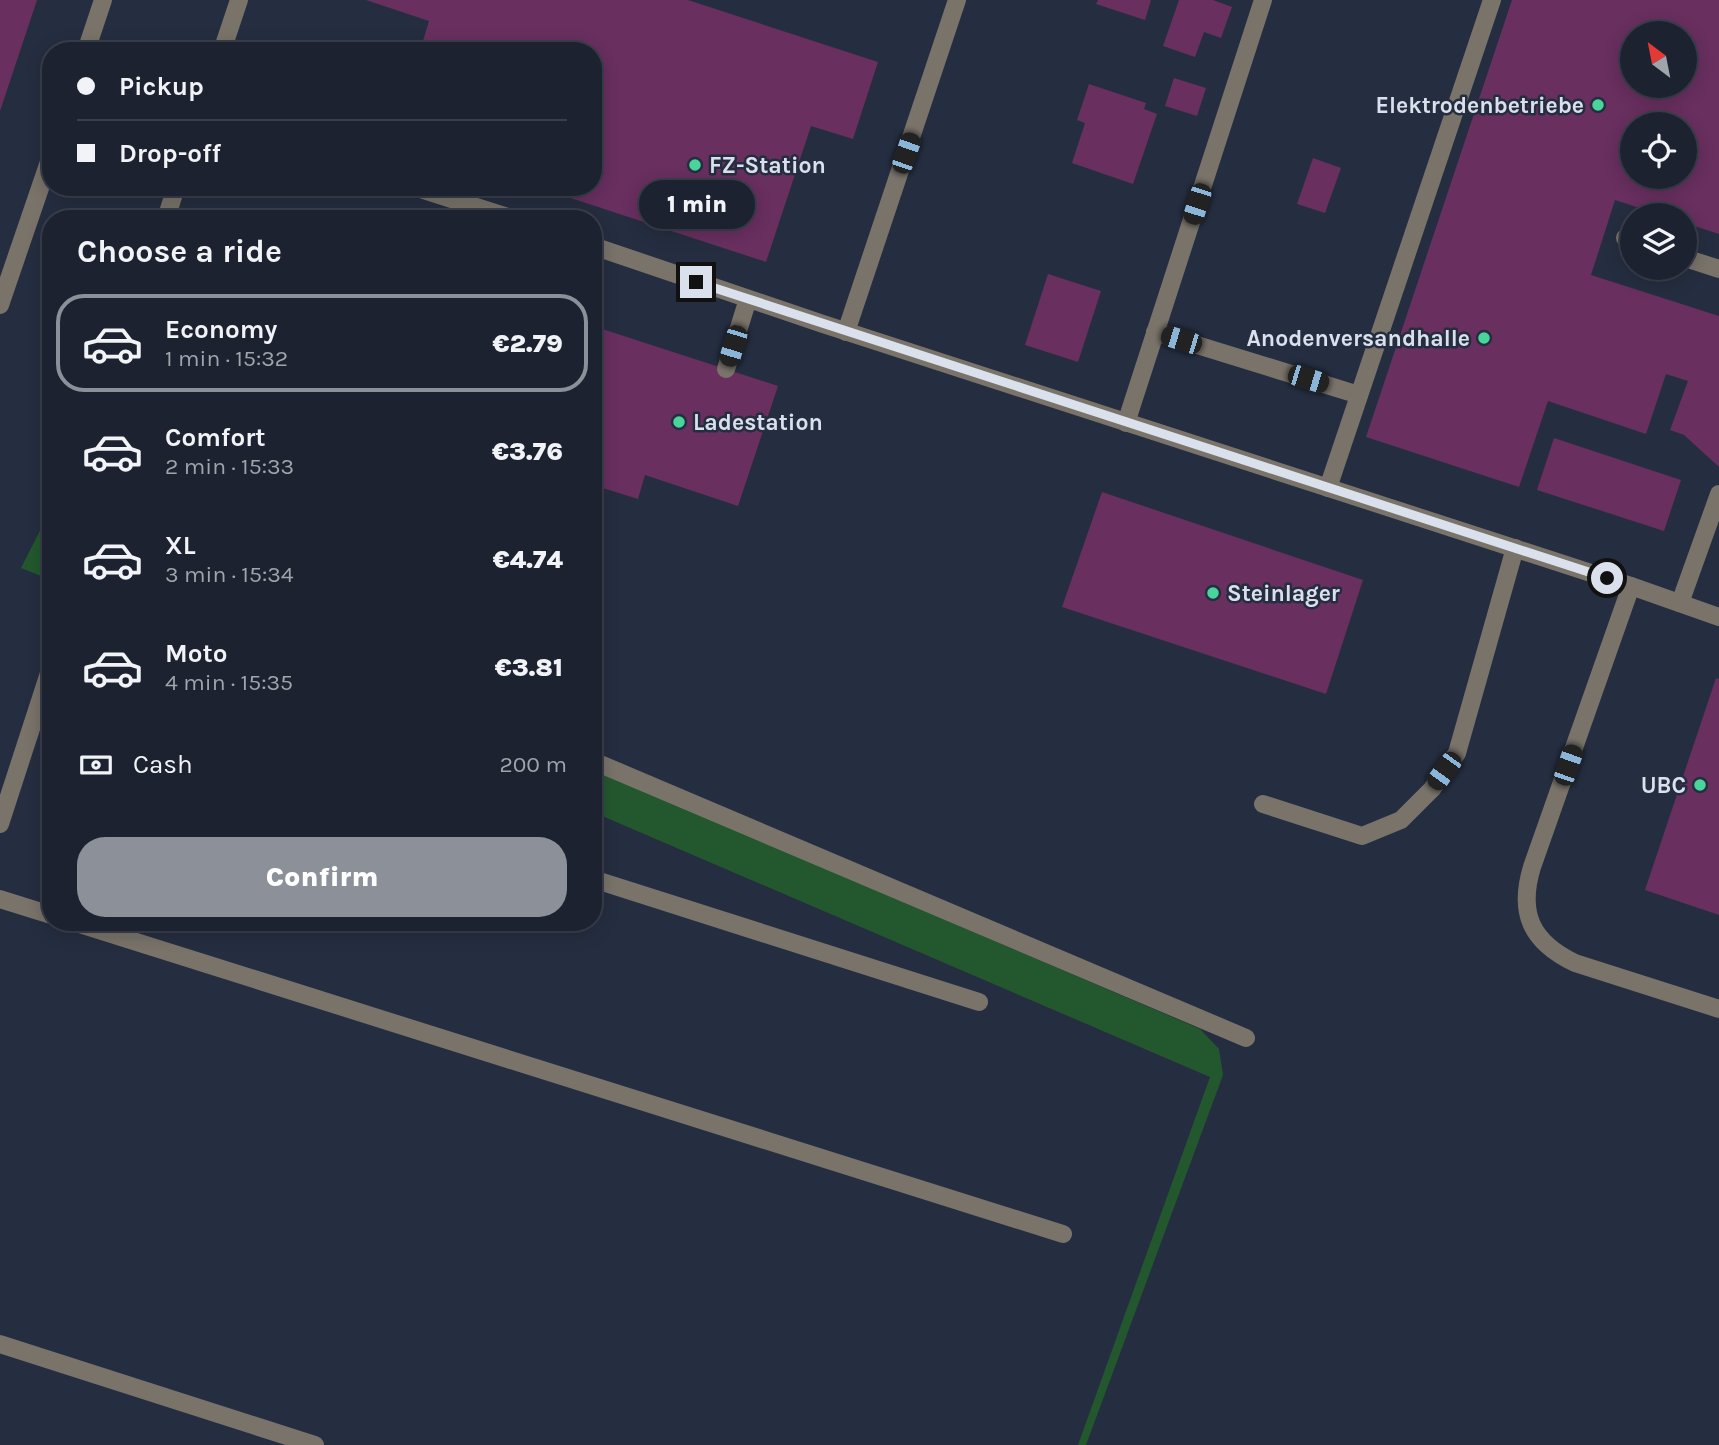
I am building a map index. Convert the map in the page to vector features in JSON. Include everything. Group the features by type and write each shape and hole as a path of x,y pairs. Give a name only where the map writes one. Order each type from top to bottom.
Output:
{"lane":[{"path":"89,42 103,0"},
{"path":"225,42 239,0"},
{"path":"846,332 957,0"},
{"path":"1126,423 1263,0"},
{"path":"1328,488 1492,0"},
{"path":"0,305 42,182"},
{"path":"442,196 485,210"},
{"path":"602,249 846,332 1631,586 1719,617"},
{"path":"1697,262 1719,269"},
{"path":"726,369 748,299"},
{"path":"1156,332 1359,395"},
{"path":"1680,603 1719,495"},
{"path":"1263,804 1362,836 1401,820 1409,813 1432,789 1457,753 1514,548"},
{"path":"1631,586 1532,867 1525,894 1526,907 1536,933 1546,946 1560,956 1719,1009"},
{"path":"0,824 42,712"},
{"path":"602,765 1246,1038"},
{"path":"602,882 979,1002"},
{"path":"0,899 42,912"},
{"path":"102,931 1063,1234"},
{"path":"0,1344 315,1445"}],"green space":[{"path":"42,527 42,576 21,568"},
{"path":"602,773 1200,1029 1219,1049 1223,1075 1086,1445 1078,1445 1210,1077 602,816"}],"building":[{"path":"0,0 37,0 0,111"},
{"path":"366,0 688,0 878,62 853,139 811,126 766,262 564,196 602,196 602,42 423,42 429,21"},
{"path":"1098,0 1151,0 1145,20 1096,4"},
{"path":"1179,0 1213,0 1232,7 1221,38 1204,32 1195,57 1163,46"},
{"path":"1512,0 1719,0 1719,234 1697,227 1697,203 1624,203 1615,200 1591,275 1719,316 1719,467 1684,435 1670,430 1688,381 1666,374 1646,434 1548,401 1519,487 1366,437"},
{"path":"1174,78 1206,88 1197,116 1165,106"},
{"path":"1089,84 1146,103 1144,109 1157,114 1133,184 1072,163 1085,123 1077,120"},
{"path":"1313,158 1341,168 1325,213 1297,204"},
{"path":"1048,274 1101,291 1078,362 1025,345"},
{"name":"Ladestation","path":"602,329 778,386 738,506 645,475 638,499 602,488"},
{"path":"1554,438 1681,480 1664,531 1537,490"},
{"name":"Steinlager","path":"1102,492 1363,580 1326,694 1062,607"},
{"name":"UBC","path":"1716,678 1719,679 1719,915 1645,890"}],"place":[{"name":"Elektrodenbetriebe","path":"1598,105"},
{"name":"FZ-Station","path":"695,165"},
{"name":"Anodenversandhalle","path":"1484,338"},
{"name":"Ladestation","path":"679,422"},
{"name":"Steinlager","path":"1213,593"},
{"name":"UBC","path":"1700,785"}],"route":[{"path":"696,282 1607,578"}]}
